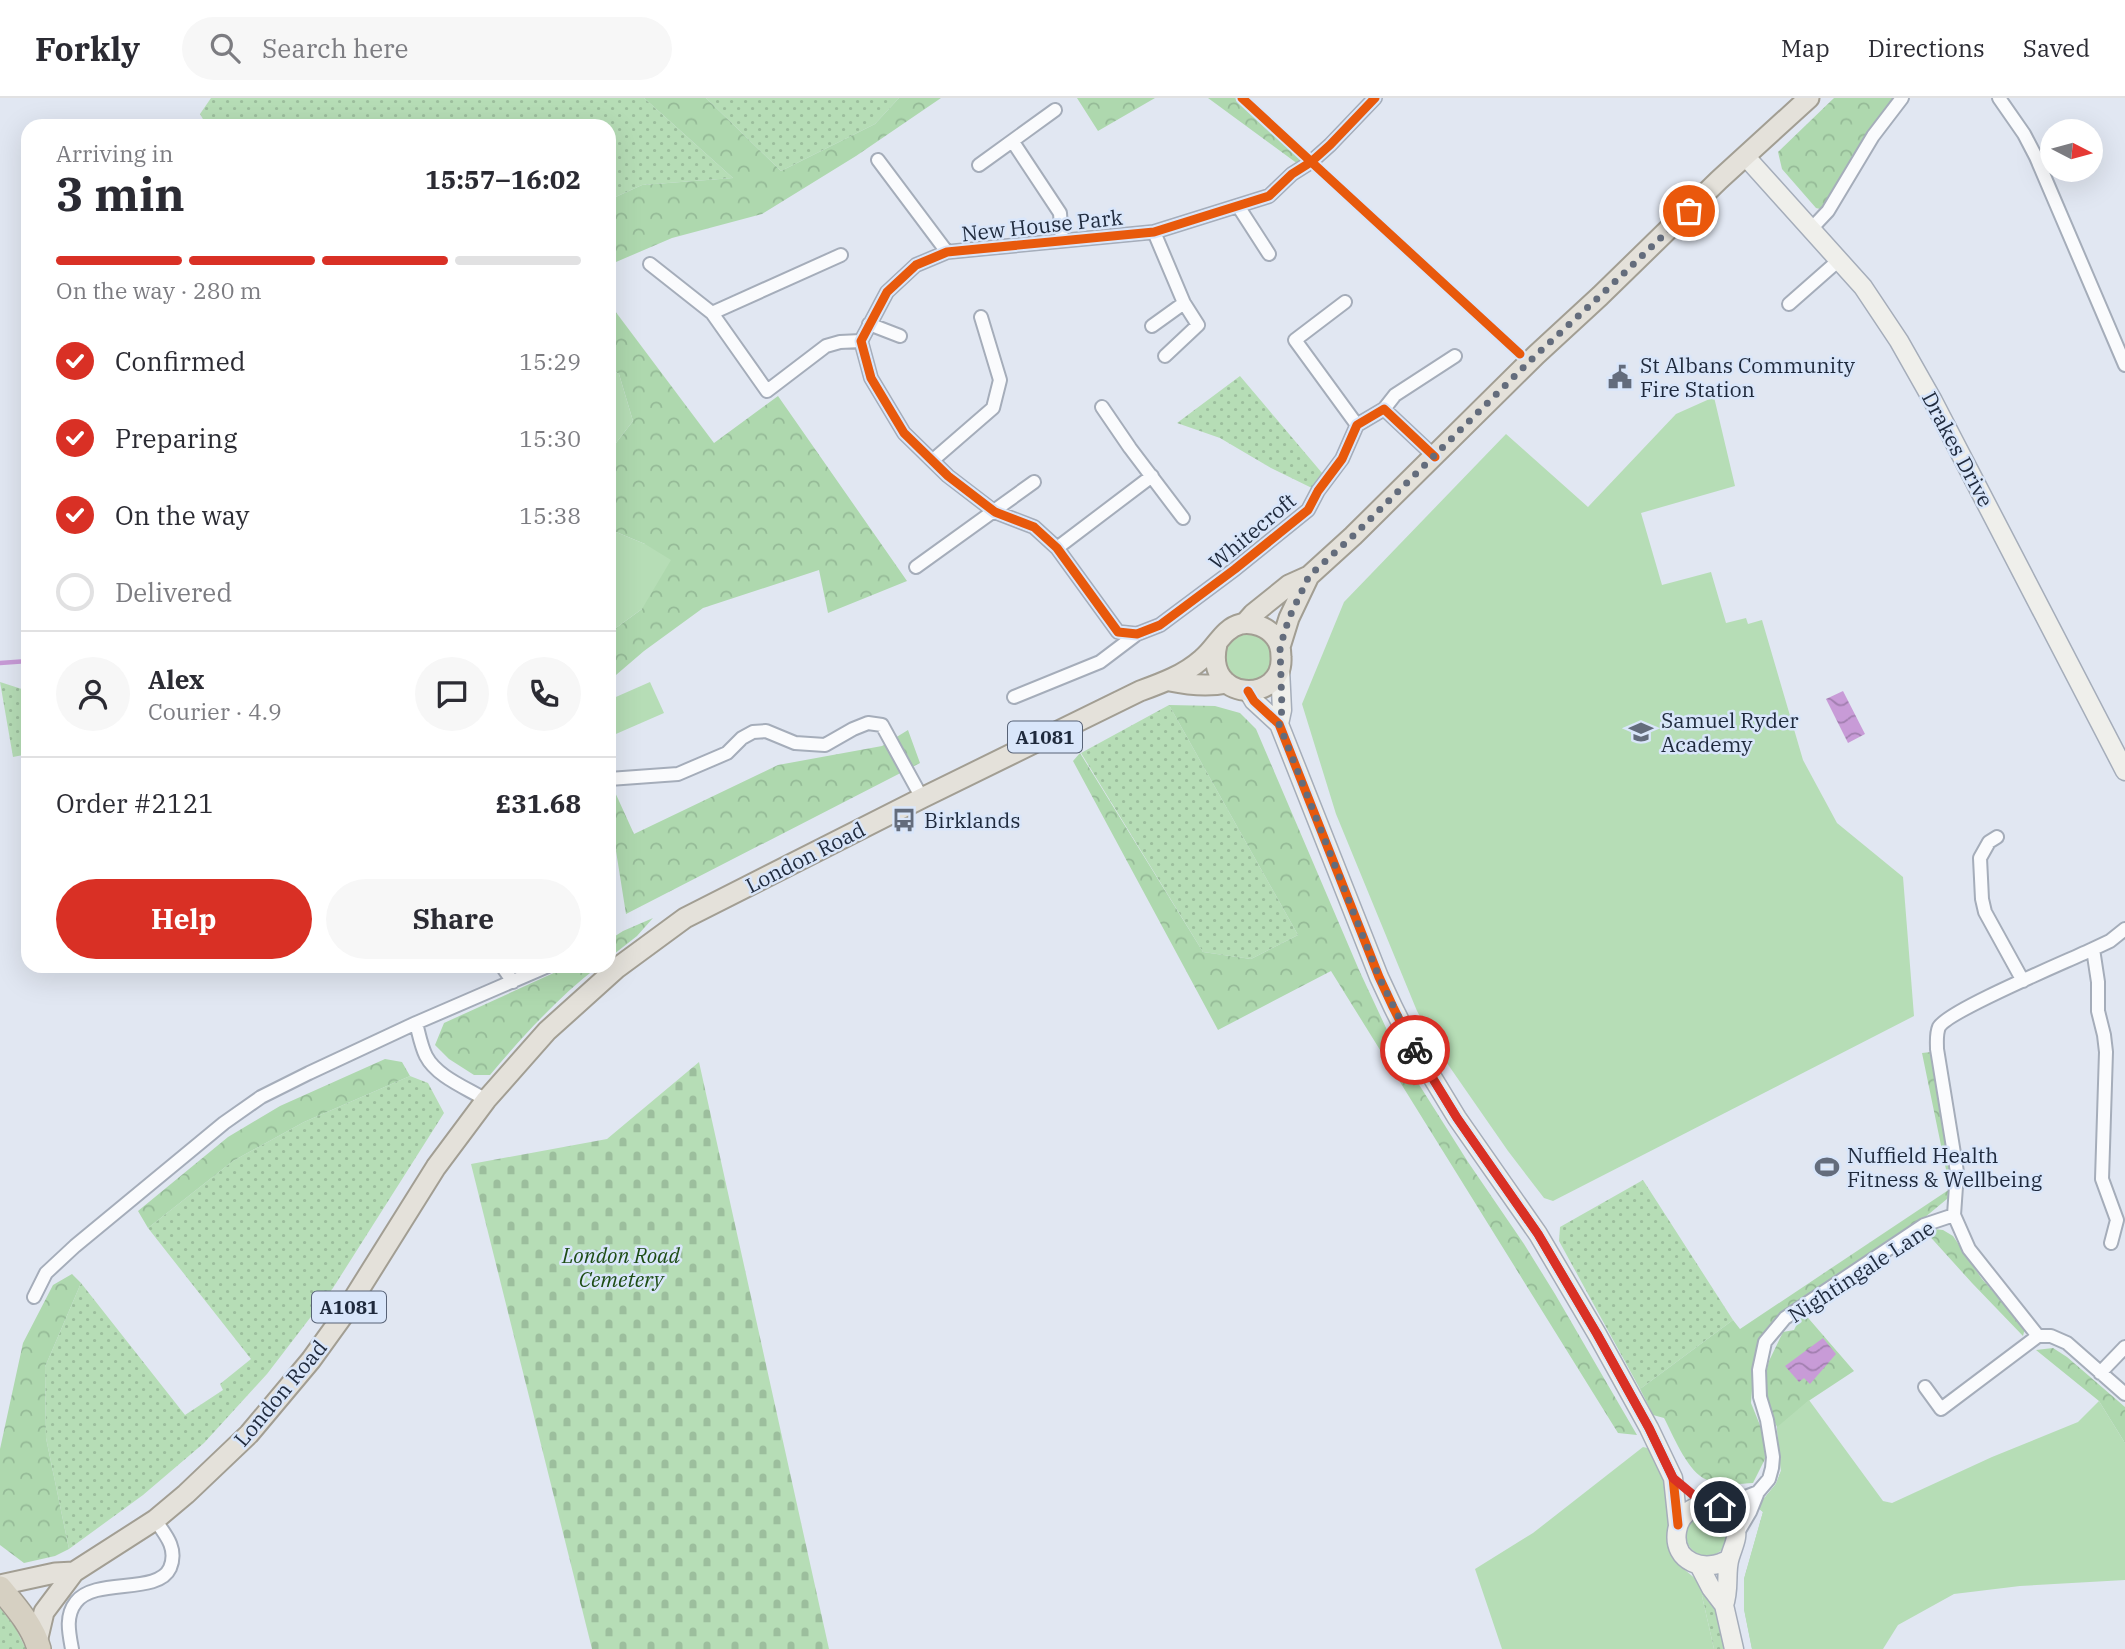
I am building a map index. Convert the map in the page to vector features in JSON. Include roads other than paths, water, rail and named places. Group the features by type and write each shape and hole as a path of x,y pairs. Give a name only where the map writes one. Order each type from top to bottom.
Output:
{"highway":[{"path":"0,1587 21,1615 38,1645"}],"main road":[{"name":"London Road","path":"616,969 685,918 1140,691 1170,681 1203,659 1224,634 1234,626 1245,623 1289,585 1309,576 1353,536 1536,355 1809,98"},
{"name":"London Road","path":"1280,669 1280,647 1289,618 1309,576"},
{"path":"1245,623 1259,625 1271,632 1280,647"},
{"path":"1217,644 1215,665 1219,675 1227,683"},
{"path":"1248,691 1258,690 1269,684 1280,669"},
{"name":"London Road","path":"1170,681 1211,687 1227,683 1248,691"},
{"name":"London Road","path":"38,1645 44,1612 74,1572 155,1520 249,1434 311,1360 367,1280 436,1167 486,1100 557,1022 611,973"},
{"name":"London Road","path":"0,1587 55,1573 74,1572"}],"street":[{"name":"New House Park","path":"861,341 887,292 916,265 947,252 1154,232 1269,196 1292,174 1330,145 1376,98"},
{"path":"1812,228 1828,211 1873,136 1902,98"},
{"path":"1999,98 2036,157 2125,365"},
{"path":"979,164 1055,110"},
{"path":"1013,142 1060,213 1062,241"},
{"name":"Drakes Drive","path":"1746,157 1863,287 1899,341 1930,395 2125,771"},
{"path":"878,160 947,252"},
{"path":"1238,206 1269,254"},
{"name":"New House Park","path":"1154,232 1184,303 1198,325 1164,356"},
{"path":"712,313 841,255"},
{"path":"1789,304 1839,260"},
{"path":"650,264 712,313 767,391 826,346 861,341 871,378 904,433 948,476 995,512 1034,527 1057,548 1118,632 1137,634"},
{"path":"1345,302 1295,340 1357,425 1384,409 1395,395 1455,356"},
{"path":"1152,326 1184,303"},
{"path":"933,460 993,408 1000,380 981,317"},
{"path":"869,324 900,335"},
{"path":"1102,407 1183,518"},
{"path":"1384,409 1435,457"},
{"name":"Whitecroft","path":"1137,634 1160,625 1308,510 1318,491 1342,459 1357,425"},
{"path":"1057,548 1152,476"},
{"path":"916,567 1034,482"},
{"path":"1014,697 1100,662 1137,634"},
{"path":"1279,724 1282,710 1280,669"},
{"path":"1248,691 1267,715 1279,724 1379,977 1409,1039 1457,1118 1538,1234 1649,1428 1673,1478 1678,1525 1676,1538 1681,1552 1699,1565 1714,1566 1729,1559"},
{"path":"616,778 678,774 727,753 742,738 753,732 766,732 795,743 825,745 869,723 882,725 922,798"},
{"path":"1997,837 1989,842 1980,858 1982,899 1985,912 2023,981"},
{"path":"2038,1336 1969,1250 1954,1215 1957,1172 1937,1035 1945,1021 1981,1001 2110,941 2125,929"},
{"path":"2093,949 2098,982 2098,1011 2106,1052 2102,1179 2117,1220 2111,1242"},
{"path":"507,973 513,982"},
{"path":"34,1297 46,1273 75,1246 224,1123 273,1091 416,1023 533,973"},
{"path":"416,1023 426,1057 433,1065 450,1079 486,1100"},
{"name":"Nightingale Lane","path":"1737,1534 1758,1492 1769,1479 1773,1457 1760,1397 1759,1370 1765,1342 1785,1318 1924,1225 1954,1215"},
{"path":"1925,1387 1941,1409 2038,1336 2051,1336 2067,1343 2125,1394"},
{"path":"2100,1373 2125,1347"},
{"path":"1673,1478 1712,1506 1728,1513 1735,1524 1737,1534 1729,1559 1728,1593 1724,1605"},
{"path":"1678,1525 1693,1507 1712,1506 1758,1492"},
{"path":"72,1649 68,1619 76,1601 98,1590 153,1581 167,1574 172,1565 172,1545 155,1520"},
{"path":"1699,1565 1724,1605 1734,1649"}],"water":[{"path":"1843,691 1865,734 1848,743 1826,699"},
{"path":"1823,1338 1836,1354 1810,1384 1804,1378 1799,1382 1785,1366"}],"waterway":[{"path":"0,663 21,662"}],"place":[{"name":"St Albans Community Fire Station","path":"1620,377"},
{"name":"Samuel Ryder Academy","path":"1641,732"},
{"name":"Birklands","path":"904,820"},
{"name":"Nuffield Health Fitness & Wellbeing","path":"1827,1167"}],"park label":[{"name":"London Road Cemetery","path":"621,1267"}]}
